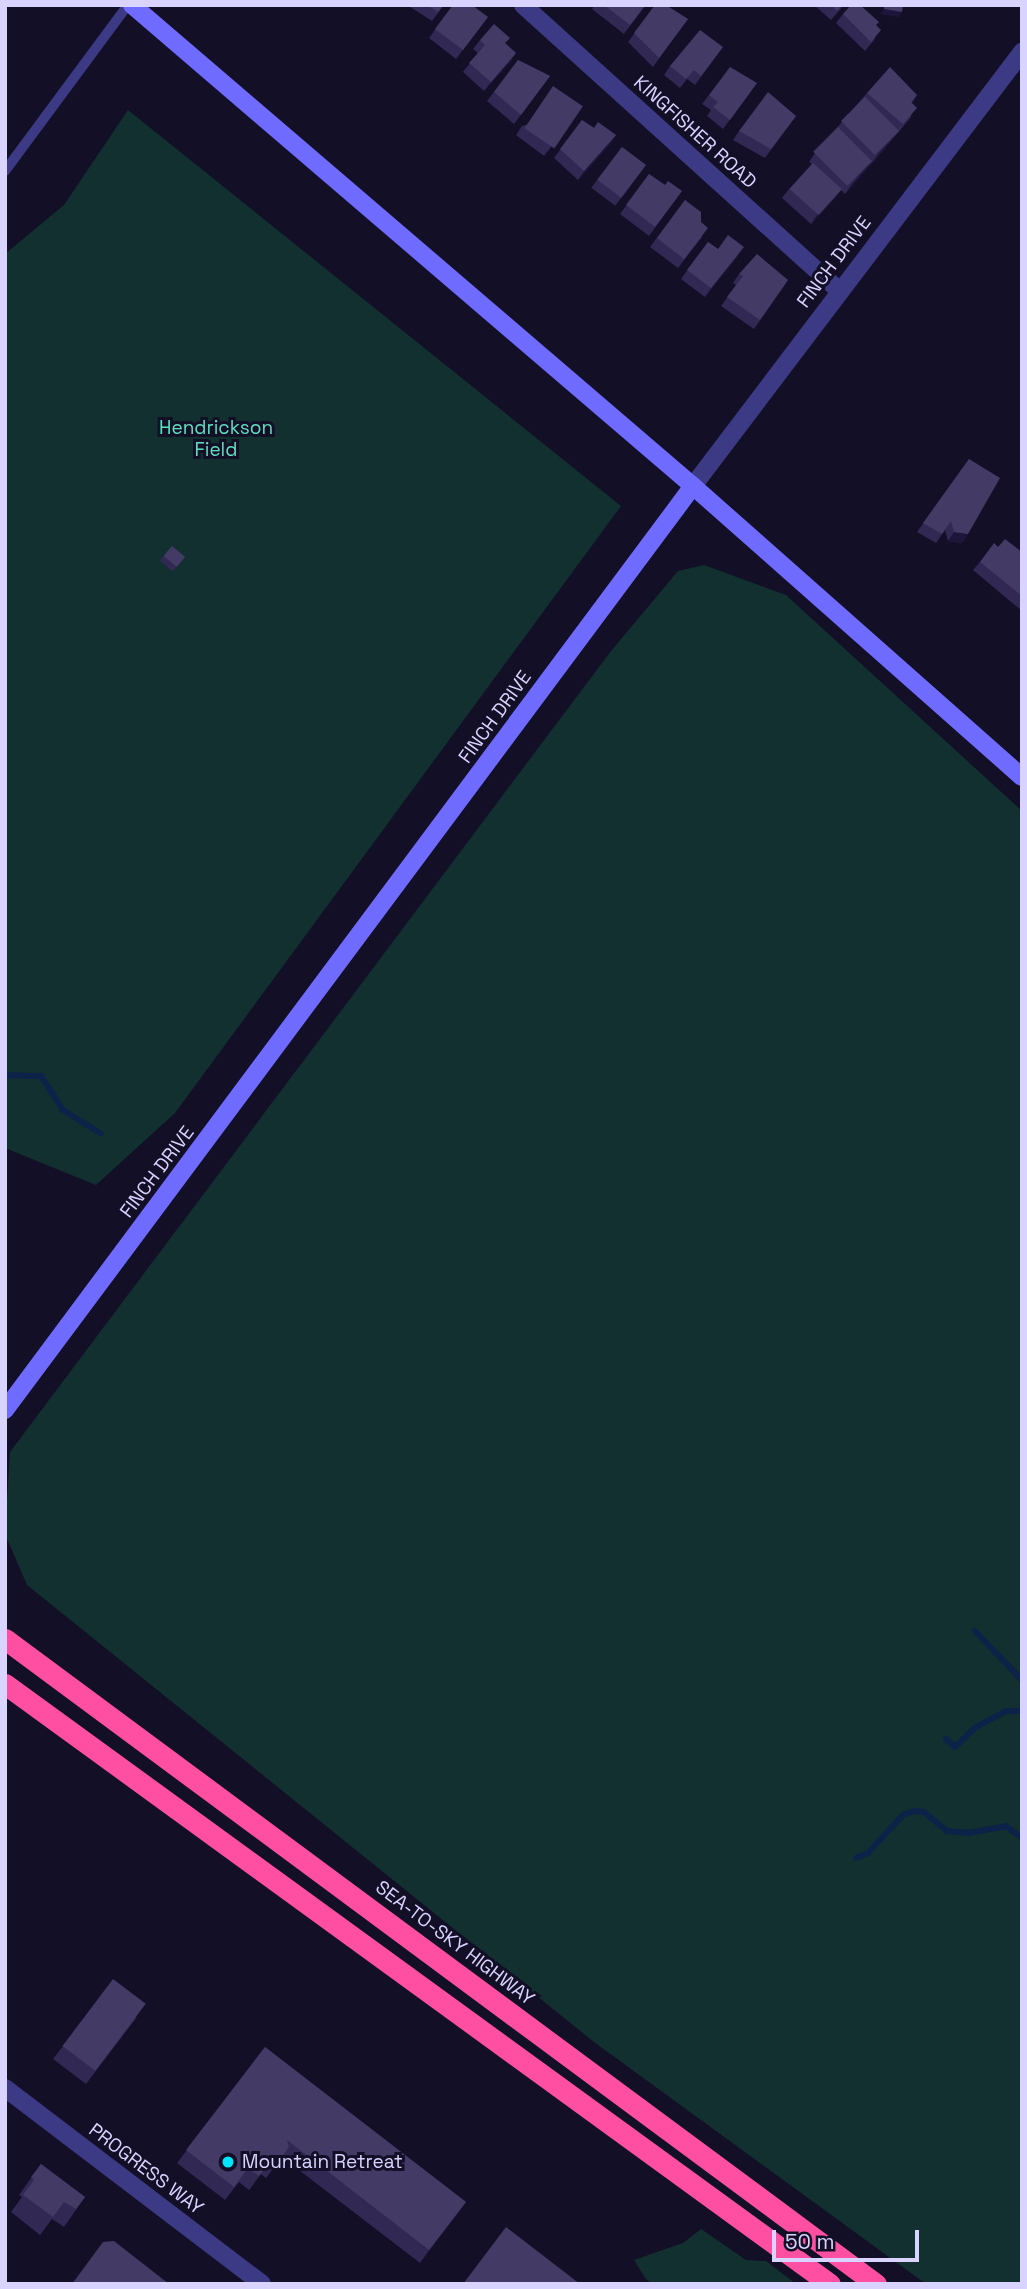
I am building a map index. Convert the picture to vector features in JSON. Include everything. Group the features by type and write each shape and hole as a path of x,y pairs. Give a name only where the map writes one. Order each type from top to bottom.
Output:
{"highway":[{"name":"SEA-TO-SKY HIGHWAY","path":"6,1639 876,2284"},
{"path":"5,1684 830,2284"}],"street":[{"path":"130,5 693,486 1022,778"},
{"name":"KINGFISHER ROAD","path":"523,5 838,290"},
{"name":"FINCH DRIVE","path":"5,1410 838,290 1022,52"},
{"name":"PROGRESS WAY","path":"5,2088 262,2284"}],"lane":[{"path":"5,171 130,5"}],"green space":[{"name":"Hendrickson Field","path":"128,110 621,506 175,1113 96,1185 5,1148 5,254 64,205"},
{"path":"704,565 786,595 1022,811 1022,2284 926,2284 594,2042 27,1585 5,1534 10,1452 611,651 678,571"},
{"path":"701,2229 746,2260 766,2261 796,2284 652,2284 646,2279 634,2260 683,2243"}],"building":[{"path":"427,5 443,5 438,12"},
{"path":"453,5 472,5 488,17 463,50 435,29"},
{"path":"604,5 645,5 630,25"},
{"path":"655,5 666,5 688,19 659,58 634,33"},
{"path":"831,5 842,5 837,11"},
{"path":"851,5 860,5 879,22 876,25 881,30 871,42 843,14"},
{"path":"884,5 903,5 902,12 884,9"},
{"path":"494,24 510,38 505,43 516,53 491,82 469,63 485,45 480,40"},
{"path":"700,30 723,47 701,76 694,70 686,79 670,66"},
{"path":"518,60 550,76 521,115 494,92"},
{"path":"730,67 757,83 730,120 713,107 718,102 709,95"},
{"path":"890,67 917,95 911,102 917,108 903,124 867,93"},
{"path":"553,86 583,106 554,148 524,128"},
{"path":"768,92 796,116 771,149 739,131"},
{"path":"865,97 899,131 875,155 841,121"},
{"path":"582,120 594,128 598,122 616,135 584,171 560,149"},
{"path":"838,127 872,161 847,186 813,152"},
{"path":"622,147 646,165 621,198 597,180"},
{"path":"813,163 842,189 819,215 790,189"},
{"path":"649,174 665,185 668,181 682,191 655,227 626,205"},
{"path":"685,200 701,212 701,222 708,228 684,259 657,238"},
{"path":"728,235 744,247 711,288 687,270 708,242 718,249"},
{"path":"757,254 788,280 760,320 727,297 743,276 739,274"},
{"path":"969,459 1000,478 968,534 954,532 951,521 942,534 923,523"},
{"path":"1005,539 1022,552 1022,596 980,562 994,543 998,547"},
{"path":"172,546 185,557 177,567 164,556"},
{"path":"113,1979 146,2004 95,2071 62,2046"},
{"name":"Mountain Retreat","path":"265,2047 466,2202 429,2250 287,2140 289,2147 276,2165 271,2161 259,2176 248,2168 234,2187 186,2150"},
{"path":"41,2164 85,2197 76,2209 64,2202 53,2217 23,2195 34,2180 31,2177"},
{"path":"506,2227 580,2284 463,2284"},
{"path":"114,2241 169,2284 72,2284 103,2242"}],"waterway":[{"path":"5,1075 41,1076 63,1110 100,1133"},
{"path":"975,1631 1022,1680"},
{"path":"946,1739 955,1747 976,1727 1006,1711 1022,1711"},
{"path":"856,1858 868,1853 903,1815 914,1811 924,1812 947,1831 968,1833 1006,1826 1022,1838"}],"place":[{"name":"Mountain Retreat","path":"228,2162"}]}
